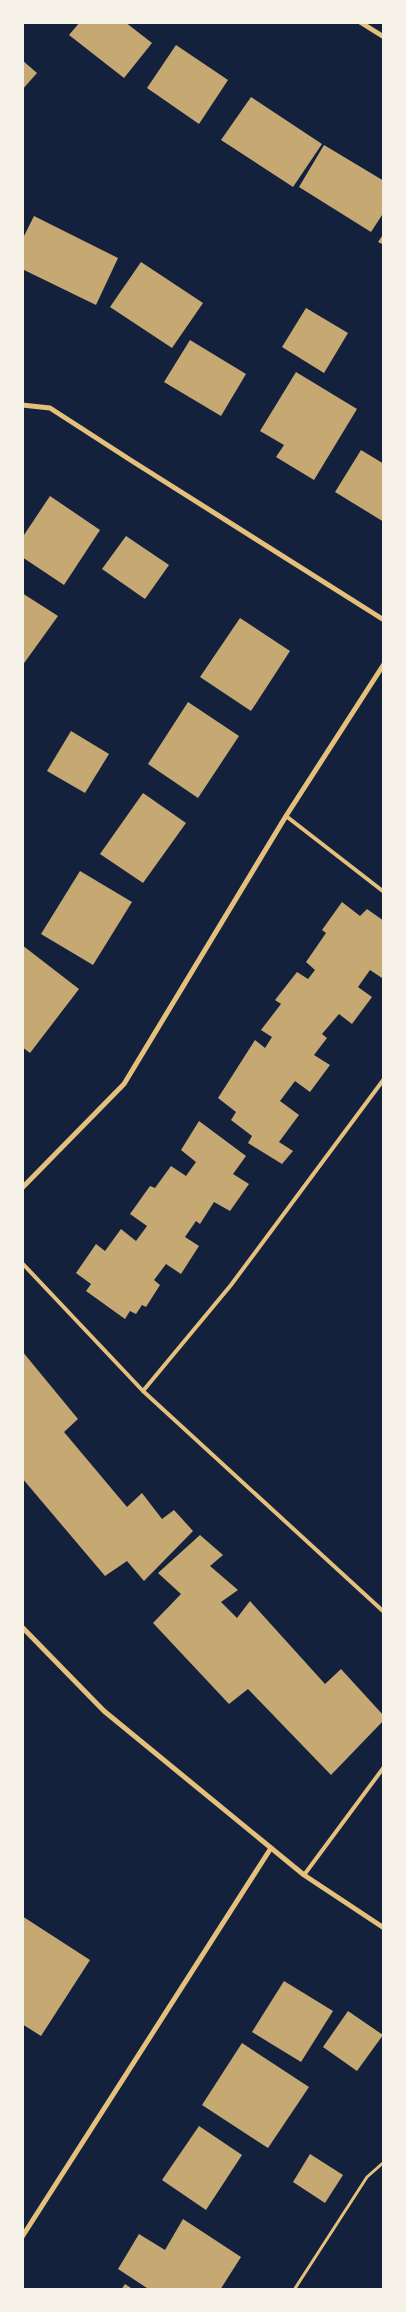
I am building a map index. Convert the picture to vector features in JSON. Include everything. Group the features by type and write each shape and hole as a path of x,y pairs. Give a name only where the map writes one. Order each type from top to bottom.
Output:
{"street":[{"path":"360,22 384,37"},
{"path":"22,405 50,408 132,462 384,620"},
{"path":"22,1188 124,1084 286,816 384,664"},
{"path":"22,1627 104,1711 304,1875 384,1928"},
{"path":"22,2237 270,1848"}],"lane":[{"path":"286,816 384,892"},
{"path":"143,1391 231,1285 384,1079"},
{"path":"22,1264 143,1391 384,1612"},
{"path":"304,1875 384,1768"}],"path":[{"path":"294,2290 367,2176 384,2162"}],"building":[{"path":"80,22 125,22 152,43 124,78 69,35"},
{"path":"176,45 228,80 199,124 147,88"},
{"path":"22,60 37,73 22,90"},
{"path":"251,97 322,144 293,187 221,140"},
{"path":"324,145 384,181 384,212 371,232 299,187"},
{"path":"34,216 118,258 96,305 22,269 22,240"},
{"path":"384,233 384,245 378,242"},
{"path":"141,262 203,303 172,348 110,307"},
{"path":"306,308 348,333 324,373 282,347"},
{"path":"190,340 246,374 221,416 164,382"},
{"path":"296,372 357,409 314,480 276,457 284,445 260,431"},
{"path":"361,450 384,464 384,522 335,492"},
{"path":"50,496 100,530 64,585 22,557 22,538"},
{"path":"126,536 169,565 145,599 102,569"},
{"path":"22,593 58,616 22,666"},
{"path":"240,618 290,651 251,711 200,677"},
{"path":"188,702 239,736 198,798 148,764"},
{"path":"71,731 109,754 85,793 47,771"},
{"path":"143,793 186,823 143,883 100,854"},
{"path":"80,871 132,902 93,965 41,934"},
{"path":"342,902 360,916 367,909 384,921 384,976 382,978 370,970 358,987 372,997 352,1024 339,1014 322,1034 327,1038 314,1055 330,1065 310,1092 295,1081 280,1101 299,1115 279,1142 293,1151 282,1164 248,1143 252,1136 231,1120 236,1112 218,1098 255,1040 265,1048 272,1037 261,1030 281,1004 275,1000 297,972 308,979 315,970 306,962 326,933 322,930"},
{"path":"22,945 79,989 30,1053 22,1047"},
{"path":"199,1121 246,1156 233,1174 249,1184 230,1211 214,1202 200,1224 196,1221 185,1237 199,1246 181,1274 166,1264 154,1280 160,1285 146,1307 142,1305 136,1314 130,1311 125,1319 86,1291 91,1284 76,1273 96,1244 105,1251 121,1229 136,1241 147,1226 130,1214 150,1186 155,1188 171,1166 186,1176 196,1162 181,1150"},
{"path":"22,1351 78,1419 64,1432 127,1507 142,1493 162,1519 174,1510 193,1531 144,1581 127,1561 105,1576 22,1478"},
{"path":"200,1535 223,1555 210,1566 238,1590 221,1602 237,1618 250,1601 325,1684 341,1669 384,1716 384,1720 331,1775 248,1689 229,1704 153,1623 181,1594 158,1573"},
{"path":"22,1916 90,1960 41,2036 22,2024"},
{"path":"284,1981 333,2011 301,2062 252,2032"},
{"path":"348,2011 383,2035 357,2071 323,2047"},
{"path":"242,2043 309,2087 268,2148 202,2105"},
{"path":"199,2126 242,2155 206,2210 162,2180"},
{"path":"310,2154 343,2175 325,2203 293,2182"},
{"path":"183,2219 241,2257 220,2290 150,2290 118,2269 139,2234 165,2250"},
{"path":"125,2284 134,2290 121,2290"}]}
